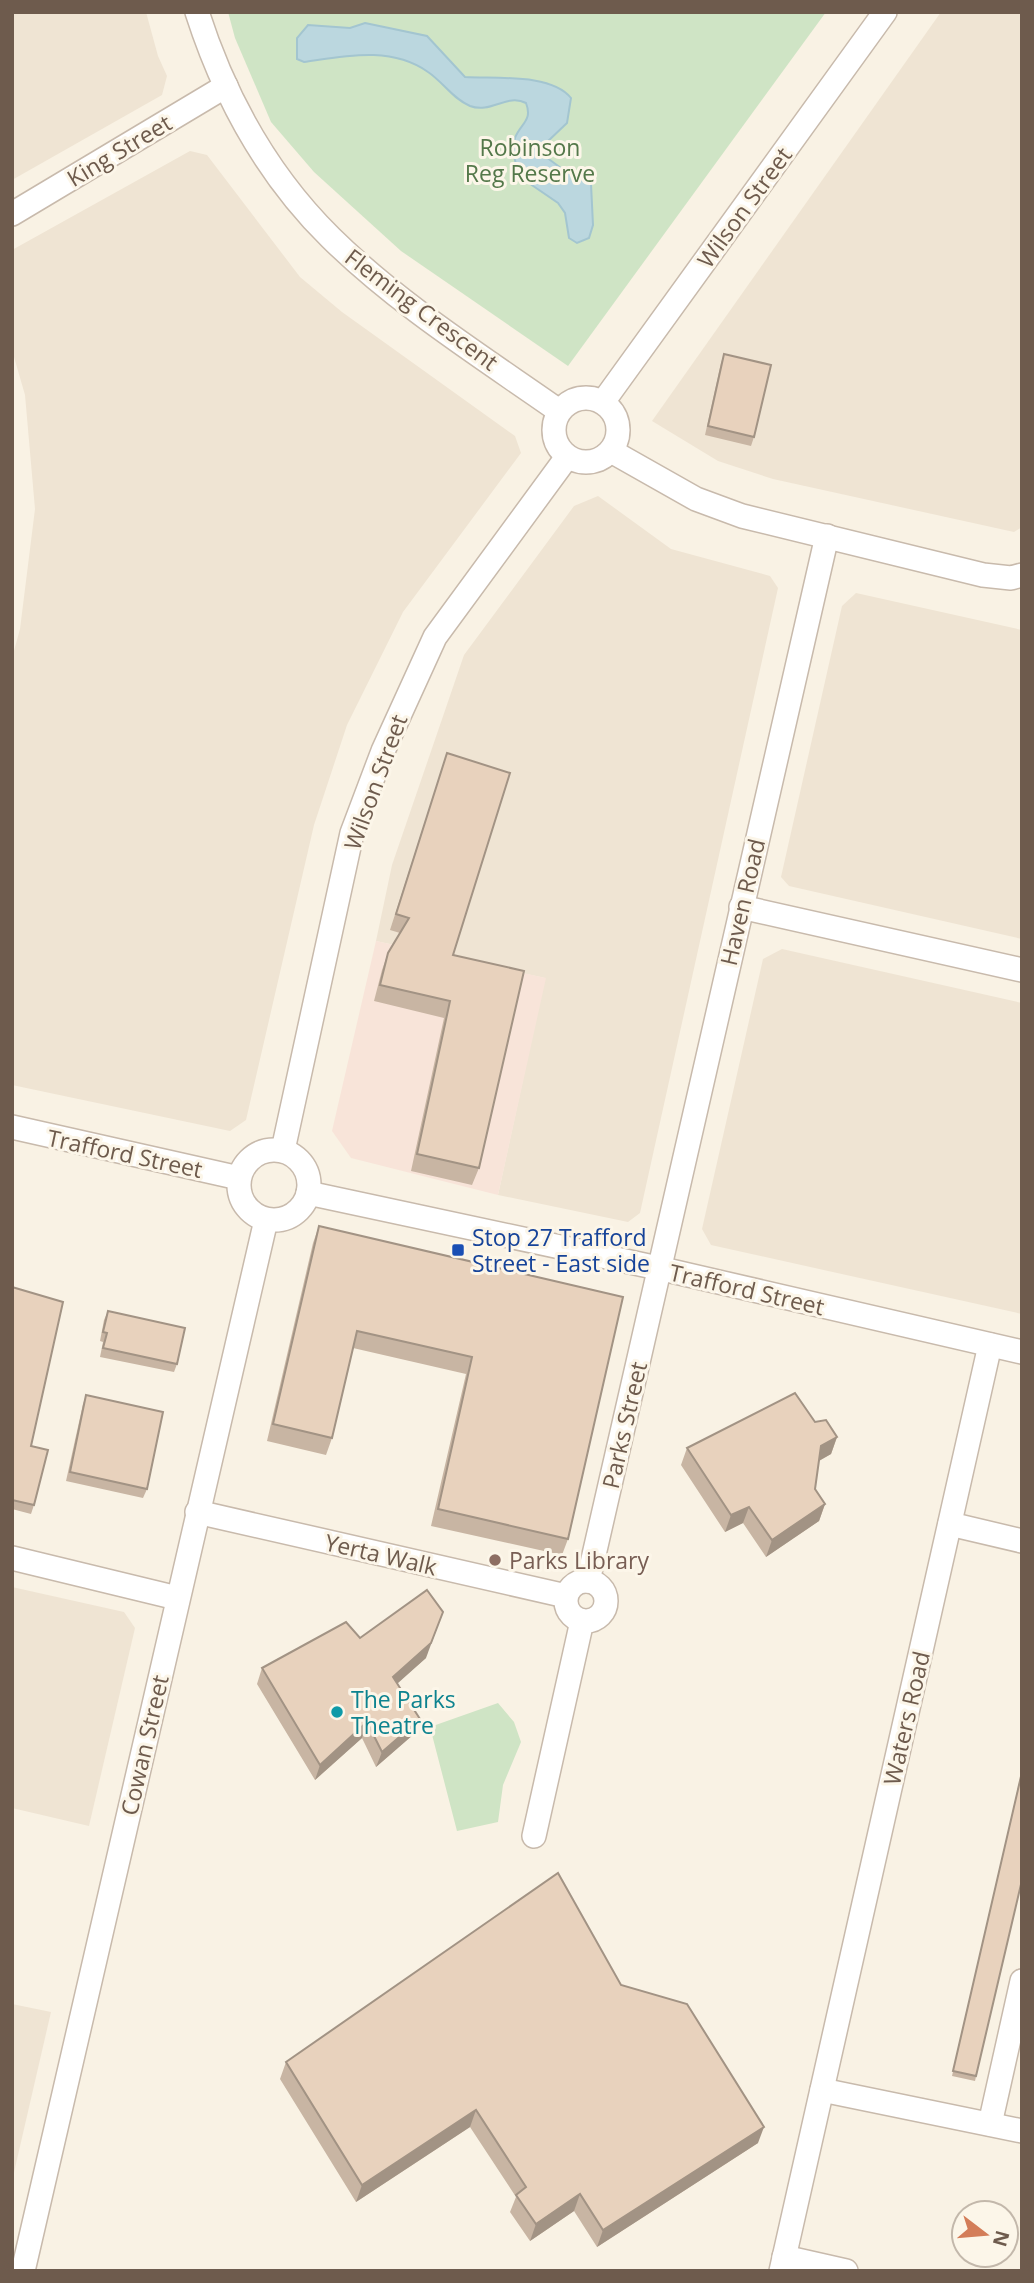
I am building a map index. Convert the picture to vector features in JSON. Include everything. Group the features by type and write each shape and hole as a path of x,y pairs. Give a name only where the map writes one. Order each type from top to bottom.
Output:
{"street":[{"name":"Fleming Crescent","path":"197,12 210,54 257,144 286,187 331,238 386,286 559,411"},
{"name":"Wilson Street","path":"603,402 885,12"},
{"name":"King Street","path":"12,214 226,86"},
{"path":"584,397 603,402 617,419 617,442 611,452 595,462 585,463 567,457 560,450 553,431 559,411 575,399 584,397"},
{"path":"611,452 696,499 742,516 983,575 1011,578 1022,575"},
{"name":"Wilson Street","path":"283,1150 352,833 383,751 435,637 567,457"},
{"name":"Haven Road","path":"658,1268 827,536"},
{"path":"741,907 1022,970"},
{"name":"Trafford Street","path":"12,1127 239,1178"},
{"path":"283,1150 301,1162 309,1183 308,1193 297,1212 288,1218 266,1220 256,1216 241,1200 239,1178 250,1158 260,1152 283,1150"},
{"name":"Trafford Street","path":"308,1193 658,1268 1022,1352"},
{"name":"Cowan Street","path":"23,2271 266,1220"},
{"name":"Parks Street","path":"588,1581 651,1309 658,1268"},
{"name":"Waters Road","path":"782,2264 990,1345"},
{"name":"Yerta Walk","path":"197,1512 566,1596"},
{"path":"950,1524 1022,1541"},
{"path":"12,1558 177,1598"},
{"path":"588,1581 602,1590 604,1607 592,1620 582,1621 568,1610 566,1596 573,1586 588,1581"},
{"path":"534,1836 582,1621"},
{"path":"990,2124 1022,1981"},
{"path":"822,2090 1022,2131"},
{"path":"782,2264 846,2271"}],"shaded area":[{"path":"12,12 146,12 158,56 167,76 162,95 12,180"},
{"path":"941,12 1022,12 1022,527 1014,532 773,479 718,461 652,421"},
{"path":"190,151 207,155 300,277 342,312 515,436 521,453 403,612 347,725 314,825 246,1120 230,1131 12,1085 12,658 20,629 35,509 25,395 12,350 12,250"},
{"path":"598,496 671,549 770,576 778,588 640,1213 628,1222 498,1195 545,978 376,941 392,865 464,655 574,506"},
{"path":"856,593 1022,630 1022,939 789,886 781,877 842,606"},
{"path":"376,941 546,978 498,1195 351,1158 332,1131"},
{"path":"782,949 1022,1003 1022,1314 711,1245 702,1229 763,959"},
{"path":"12,1587 124,1612 135,1628 89,1826 12,1808"},
{"path":"12,2004 51,2012 12,2181"}],"green space":[{"name":"Robinson Reg Reserve","path":"228,12 826,12 568,366 401,251 314,172 271,122 235,38"},
{"path":"498,1703 514,1722 521,1742 503,1785 498,1822 457,1831 430,1727"}],"water":[{"path":"365,23 427,36 465,77 537,81 562,90 571,98 567,123 545,144 546,157 565,171 591,184 593,225 589,238 577,243 569,238 565,213 558,203 520,177 513,148 517,133 527,118 526,103 512,100 485,108 470,106 458,99 428,72 414,64 384,56 336,57 304,62 297,59 297,38 308,25 350,28"}],"building":[{"path":"724,354 771,365 754,437 708,426"},
{"path":"447,753 510,773 453,955 524,971 479,1168 417,1154 450,1001 380,985 388,953 409,918 396,914"},
{"path":"319,1226 623,1297 568,1539 438,1509 472,1357 357,1331 332,1438 273,1424"},
{"path":"12,1287 63,1302 31,1446 48,1450 34,1505 12,1500"},
{"path":"108,1311 185,1328 177,1364 103,1348 107,1333 103,1332"},
{"path":"795,1393 815,1422 826,1420 837,1437 821,1446 815,1489 825,1504 772,1540 749,1507 731,1515 687,1448"},
{"path":"86,1395 163,1412 147,1489 70,1472"},
{"name":"The Parks Theatre","path":"427,1590 443,1612 431,1643 393,1677 420,1719 382,1752 367,1722 320,1765 262,1668 346,1622 360,1638"},
{"path":"1022,1772 1022,1880 976,2076 953,2071"},
{"path":"558,1873 621,1985 687,2004 764,2127 603,2230 580,2194 536,2224 516,2195 526,2187 476,2110 362,2185 286,2062"}],"place":[{"name":"Stop 27 Trafford Street - East side","path":"458,1250"},
{"name":"Parks Library","path":"495,1560"},
{"name":"The Parks Theatre","path":"337,1712"}]}
